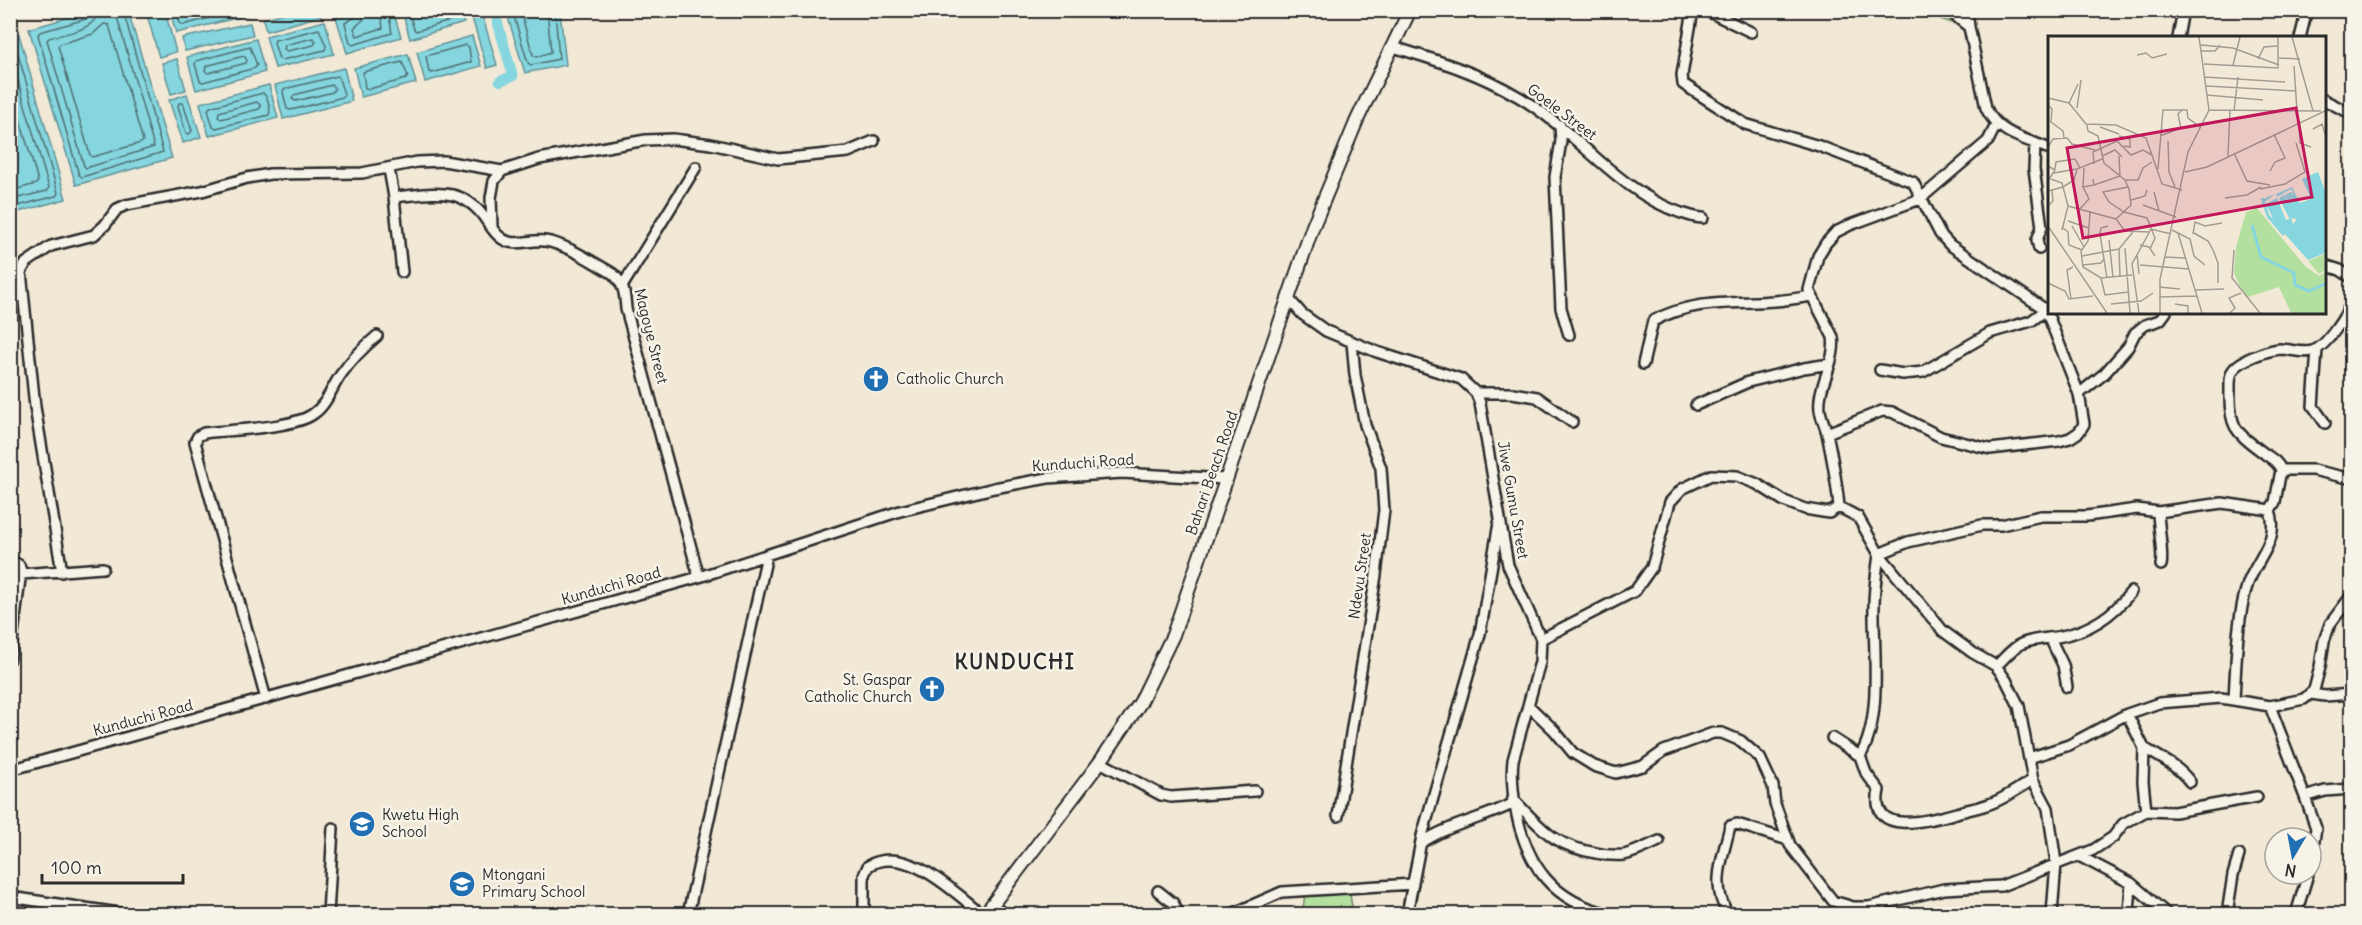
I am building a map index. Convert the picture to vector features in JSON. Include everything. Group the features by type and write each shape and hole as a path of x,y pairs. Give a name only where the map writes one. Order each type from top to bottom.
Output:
{"street":[{"name":"Bahari Beach Road","path":"987,911 1100,762 1140,703 1156,674 1173,635 1312,226 1357,120 1410,10"},
{"path":"1693,10 1682,75 1683,84 1744,124 1819,146 1913,182 1940,234 1950,245 1966,259 2046,310 2079,394 2083,414 2083,428 2070,438 2000,449 1979,447 1941,437 1892,412 1882,411 1827,433"},
{"path":"1705,10 1751,32"},
{"path":"1948,10 1969,27"},
{"path":"1967,10 1986,108 1996,126 2048,148"},
{"path":"2178,36 2183,10"},
{"path":"2300,36 2307,10"},
{"name":"Goele Street","path":"1393,47 1486,77 1560,125 1633,189 1663,207 1695,218 1703,218"},
{"path":"2326,101 2352,114"},
{"path":"1560,125 1561,141 1555,177 1561,308 1569,335"},
{"path":"1839,507 1827,433 1820,409 1822,388 1834,352 1833,337 1809,290 1818,256 1836,232 1920,199 1981,147 1996,126"},
{"path":"62,572 35,407 21,278 26,264 51,246 94,235 117,209 126,205 202,191 270,174 362,173 417,162 444,161 502,171 539,159 646,140 673,139 711,144 778,159 848,152 874,141"},
{"path":"2035,143 2034,169 2042,227 2037,240 2038,249"},
{"path":"623,285 696,167"},
{"path":"389,169 402,272"},
{"path":"493,230 491,198 494,181 502,171"},
{"name":"Magoye Street","path":"394,197 438,193 462,197 477,207 500,238 509,242 545,241 559,245 612,273 623,285 626,309 699,577"},
{"path":"2326,265 2340,270 2352,278"},
{"path":"1643,364 1653,321 1671,312 1685,307 1719,303 1775,301 1812,296"},
{"path":"1288,298 1302,314 1326,332 1461,379 1476,393 1512,393 1537,398 1572,422"},
{"path":"2325,423 2313,406 2318,349 2344,318 2352,302"},
{"path":"1880,370 1903,374 1923,372 1990,333 2031,321 2046,310"},
{"path":"2079,394 2105,373 2128,347 2135,333 2160,320 2164,314"},
{"path":"266,699 195,442 198,436 204,433 279,425 312,415 322,405 352,360 376,336"},
{"name":"Ndevu Street","path":"1338,816 1384,510 1381,468 1365,425 1355,375 1352,342"},
{"path":"2270,510 2275,502 2281,470 2276,462 2237,432 2232,424 2230,378 2234,369 2266,351 2318,349"},
{"path":"1696,405 1748,382 1830,364"},
{"name":"Jiwe Gumu Street","path":"1476,393 1480,404 1508,565 1541,639 1540,662 1513,760 1511,776 1522,839 1528,855 1540,873 1567,898 1581,906 1610,915"},
{"path":"2281,470 2313,470 2352,479"},
{"name":"Kunduchi Road","path":"10,770 699,577 900,511 994,488 1048,478 1122,473 1226,479"},
{"path":"1541,639 1635,591 1652,567 1670,502 1682,489 1710,476 1737,476 1757,484 1784,501 1805,509 1829,513 1839,507"},
{"path":"1879,554 1908,542 1982,525 2001,525 2041,516 2087,516 2137,509 2158,512 2222,503 2270,510"},
{"path":"1839,507 1858,517 1879,554 1943,631 1973,653 1996,666 2019,706 2033,780 2048,808 2056,863 2052,915"},
{"path":"2234,699 2240,628 2248,584 2274,533 2274,521 2270,510"},
{"path":"2158,512 2159,538 2163,556 2161,565"},
{"path":"1407,915 1421,843 1480,634 1500,516"},
{"path":"1860,756 1865,748 1871,724 1875,683 1874,598 1879,554"},
{"path":"687,915 767,555"},
{"path":"10,561 19,565 21,574 10,658"},
{"path":"21,574 103,568"},
{"path":"1996,666 2019,644 2084,630 2102,621 2118,608 2131,592"},
{"path":"2311,694 2317,681 2324,641 2330,624 2352,595"},
{"path":"2050,638 2063,665 2067,687"},
{"path":"2030,758 2069,745 2127,714 2159,703 2192,699 2234,699 2270,706 2294,702 2311,694 2325,696 2352,694"},
{"path":"1529,706 1554,730 1573,753 1594,766 1608,771 1616,772 1643,766 1664,751 1713,733 1722,733 1741,741 1760,758 1768,773 1773,786 1775,804 1788,840 1833,901 1841,904 1869,907 1944,890 2001,886 2079,856 2113,837 2123,824 2146,811 2174,812 2257,797"},
{"path":"2270,706 2315,826"},
{"path":"2127,714 2144,748 2146,811"},
{"path":"1832,738 1860,756 1866,773 1879,790 1877,799 1880,812 1892,821 1929,821 1993,803 2033,780"},
{"path":"2144,748 2169,762 2190,782"},
{"path":"1100,762 1161,795 1171,797 1255,790"},
{"path":"2305,797 2325,791 2352,789"},
{"path":"1421,843 1445,829 1499,811 1512,804 1514,798 1549,835 1575,849 1611,856 1625,854 1659,842"},
{"path":"1728,915 1720,901 1719,889 1721,862 1732,824 1743,825 1788,840"},
{"path":"328,915 333,828"},
{"path":"2228,915 2233,875 2239,855"},
{"path":"2079,856 2131,883 2168,915"},
{"path":"864,915 864,875 868,866 876,861 894,859 905,861 939,880 987,911 1003,915"},
{"path":"2129,915 2131,883"},
{"path":"1232,915 1282,892 1413,884"},
{"path":"2296,915 2304,886"},
{"path":"1158,891 1173,903 1179,915"},
{"path":"10,897 126,915"},
{"path":"1838,915 1841,904"}],"green space":[{"path":"1915,11 1972,11 1971,29"},
{"path":"1305,894 1350,894 1353,914 1288,914 1303,909"}],"water":[{"path":"12,10 66,199 11,214 10,11"},
{"path":"94,10 128,11 172,158 76,185 29,29"},
{"path":"294,10 320,11 321,16 266,31 263,19"},
{"path":"146,11 165,11 176,52 159,57"},
{"path":"170,11 246,11 248,15 176,33"},
{"path":"360,11 393,11 401,37 347,53 336,17"},
{"path":"402,11 460,11 464,23 410,39"},
{"path":"470,11 481,11 497,65 487,68"},
{"path":"506,11 560,11 566,65 525,73"},
{"path":"325,21 334,54 275,68 266,36"},
{"path":"250,23 253,35 185,51 182,38"},
{"path":"472,36 481,66 425,82 417,52"},
{"path":"256,39 265,72 196,90 187,57"},
{"path":"408,54 416,83 361,97 354,68"},
{"path":"177,59 186,90 171,94 162,63"},
{"path":"344,68 352,101 283,119 275,85"},
{"path":"269,85 278,118 209,136 200,103"},
{"path":"187,94 201,137 183,143 169,100"}],"waterway":[{"path":"494,10 513,76 500,81"}],"place":[{"name":"Catholic Church","path":"876,379"},
{"name":"St. Gaspar Catholic Church","path":"932,689"},
{"name":"Kwetu High School","path":"362,824"},
{"name":"Mtongani Primary School","path":"462,884"}],"district":[{"name":"KUNDUCHI","path":"1015,662"}]}
